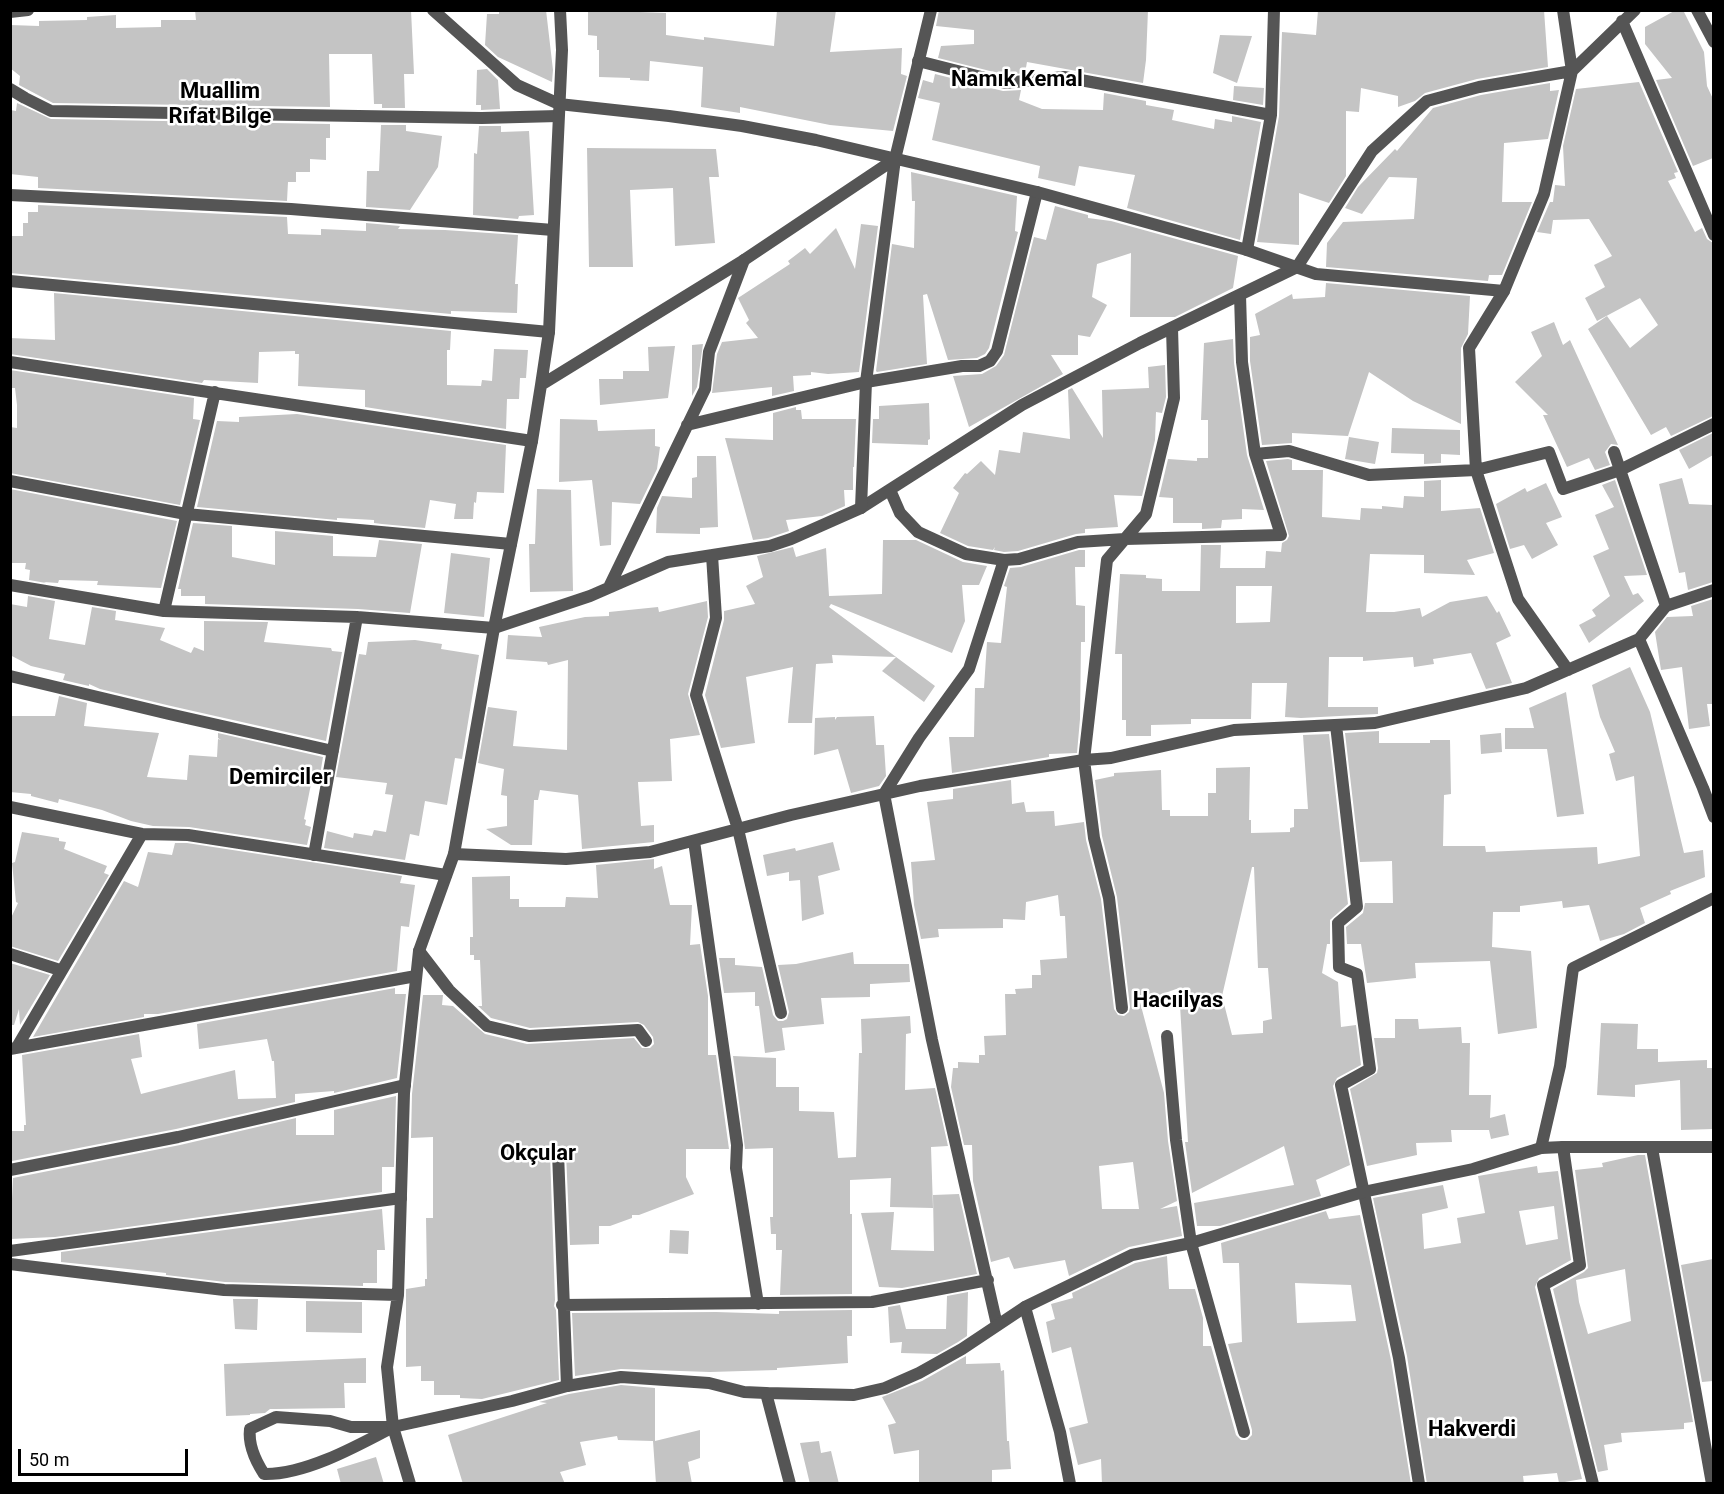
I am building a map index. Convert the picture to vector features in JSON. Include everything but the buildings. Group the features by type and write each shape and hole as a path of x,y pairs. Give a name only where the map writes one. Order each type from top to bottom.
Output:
{"street":[{"path":"10,12 28,10"},
{"path":"433,10 517,85 559,110"},
{"path":"410,1484 393,1427 387,1367 398,1295 405,1085 418,951 454,854 494,627 532,441 549,332 562,50 560,10"},
{"path":"861,508 866,382 895,159 931,10"},
{"path":"1247,250 1271,115 1274,10"},
{"path":"1563,10 1572,71 1544,194 1504,291 1469,348 1476,470 1518,599 1568,670"},
{"path":"10,585 164,611 357,617 494,627 590,596 668,562 770,546 861,508 1022,405 1297,267 1372,151 1427,101 1479,87 1572,71 1635,10"},
{"path":"1697,10 1713,42"},
{"path":"1622,21 1713,235"},
{"path":"918,61 1005,83 1064,77 1271,115"},
{"path":"10,89 51,111 482,118 559,110 669,116 816,140 1037,192 1247,250 1316,274 1504,291"},
{"path":"541,385 744,260 895,159"},
{"path":"687,425 866,382 962,366 979,366 990,360 997,351 1037,192"},
{"path":"10,195 291,209 553,230"},
{"path":"609,587 705,389 709,352 744,260"},
{"path":"10,281 549,332"},
{"path":"890,490 900,513 918,532 966,554 1004,560 1019,559 1078,542 1281,535 1255,454 1242,362 1240,295"},
{"path":"1122,1008 1109,898 1094,838 1084,760 1107,560 1146,514 1174,398 1172,328"},
{"path":"10,362 532,441"},
{"path":"164,611 215,392"},
{"path":"1255,454 1289,451 1369,475 1476,470 1549,452 1563,489 1620,470 1713,424"},
{"path":"1614,452 1666,606"},
{"path":"10,481 186,514 511,544"},
{"path":"712,555 716,618 696,695 738,829 781,1013"},
{"path":"997,1325 932,1040 884,794 919,738 969,669 1004,560"},
{"path":"454,854 566,859 650,852 920,786 1084,760 1111,758 1234,730 1375,723 1526,688 1639,639 1666,606 1713,590"},
{"path":"314,855 357,617"},
{"path":"1639,639 1703,788 1713,818"},
{"path":"10,676 333,751"},
{"path":"1336,725 1357,907 1338,923 1340,968 1357,974 1370,1069 1341,1085 1399,1358 1419,1484"},
{"path":"10,807 142,834 188,835 446,875"},
{"path":"14,1048 142,834"},
{"path":"694,841 737,1145 736,1168 758,1304"},
{"path":"1541,1148 1560,1066 1573,968 1713,898"},
{"path":"418,951 449,990 487,1026 529,1036 638,1029 646,1041"},
{"path":"10,954 60,970"},
{"path":"14,1048 416,976"},
{"path":"1167,1036 1176,1140 1191,1243 1244,1432"},
{"path":"10,1170 178,1137 405,1085"},
{"path":"1563,1147 1580,1266 1543,1285 1593,1484"},
{"path":"393,1427 344,1453 278,1474 264,1474 258,1465 249,1440 250,1429 276,1417 330,1420 351,1427 393,1427 512,1401 567,1386 621,1377 709,1383 744,1392 854,1395 885,1388 920,1372 962,1349 1025,1307 1132,1256 1191,1243 1363,1192 1473,1169 1541,1148 1713,1148"},
{"path":"1652,1148 1712,1484"},
{"path":"558,1153 562,1305 567,1386"},
{"path":"10,1251 401,1198"},
{"path":"10,1264 224,1290 398,1295"},
{"path":"562,1305 872,1302 988,1280"},
{"path":"1025,1307 1060,1432 1070,1484"},
{"path":"766,1393 790,1484"}],"district":[{"name":"Namık Kemal","path":"1017,80"},
{"name":"Muallim Rıfat Bilge","path":"220,104"},
{"name":"Demirciler","path":"280,778"},
{"name":"Hacıilyas","path":"1178,1001"},
{"name":"Okçular","path":"538,1154"},
{"name":"Hakverdi","path":"1472,1430"}]}
